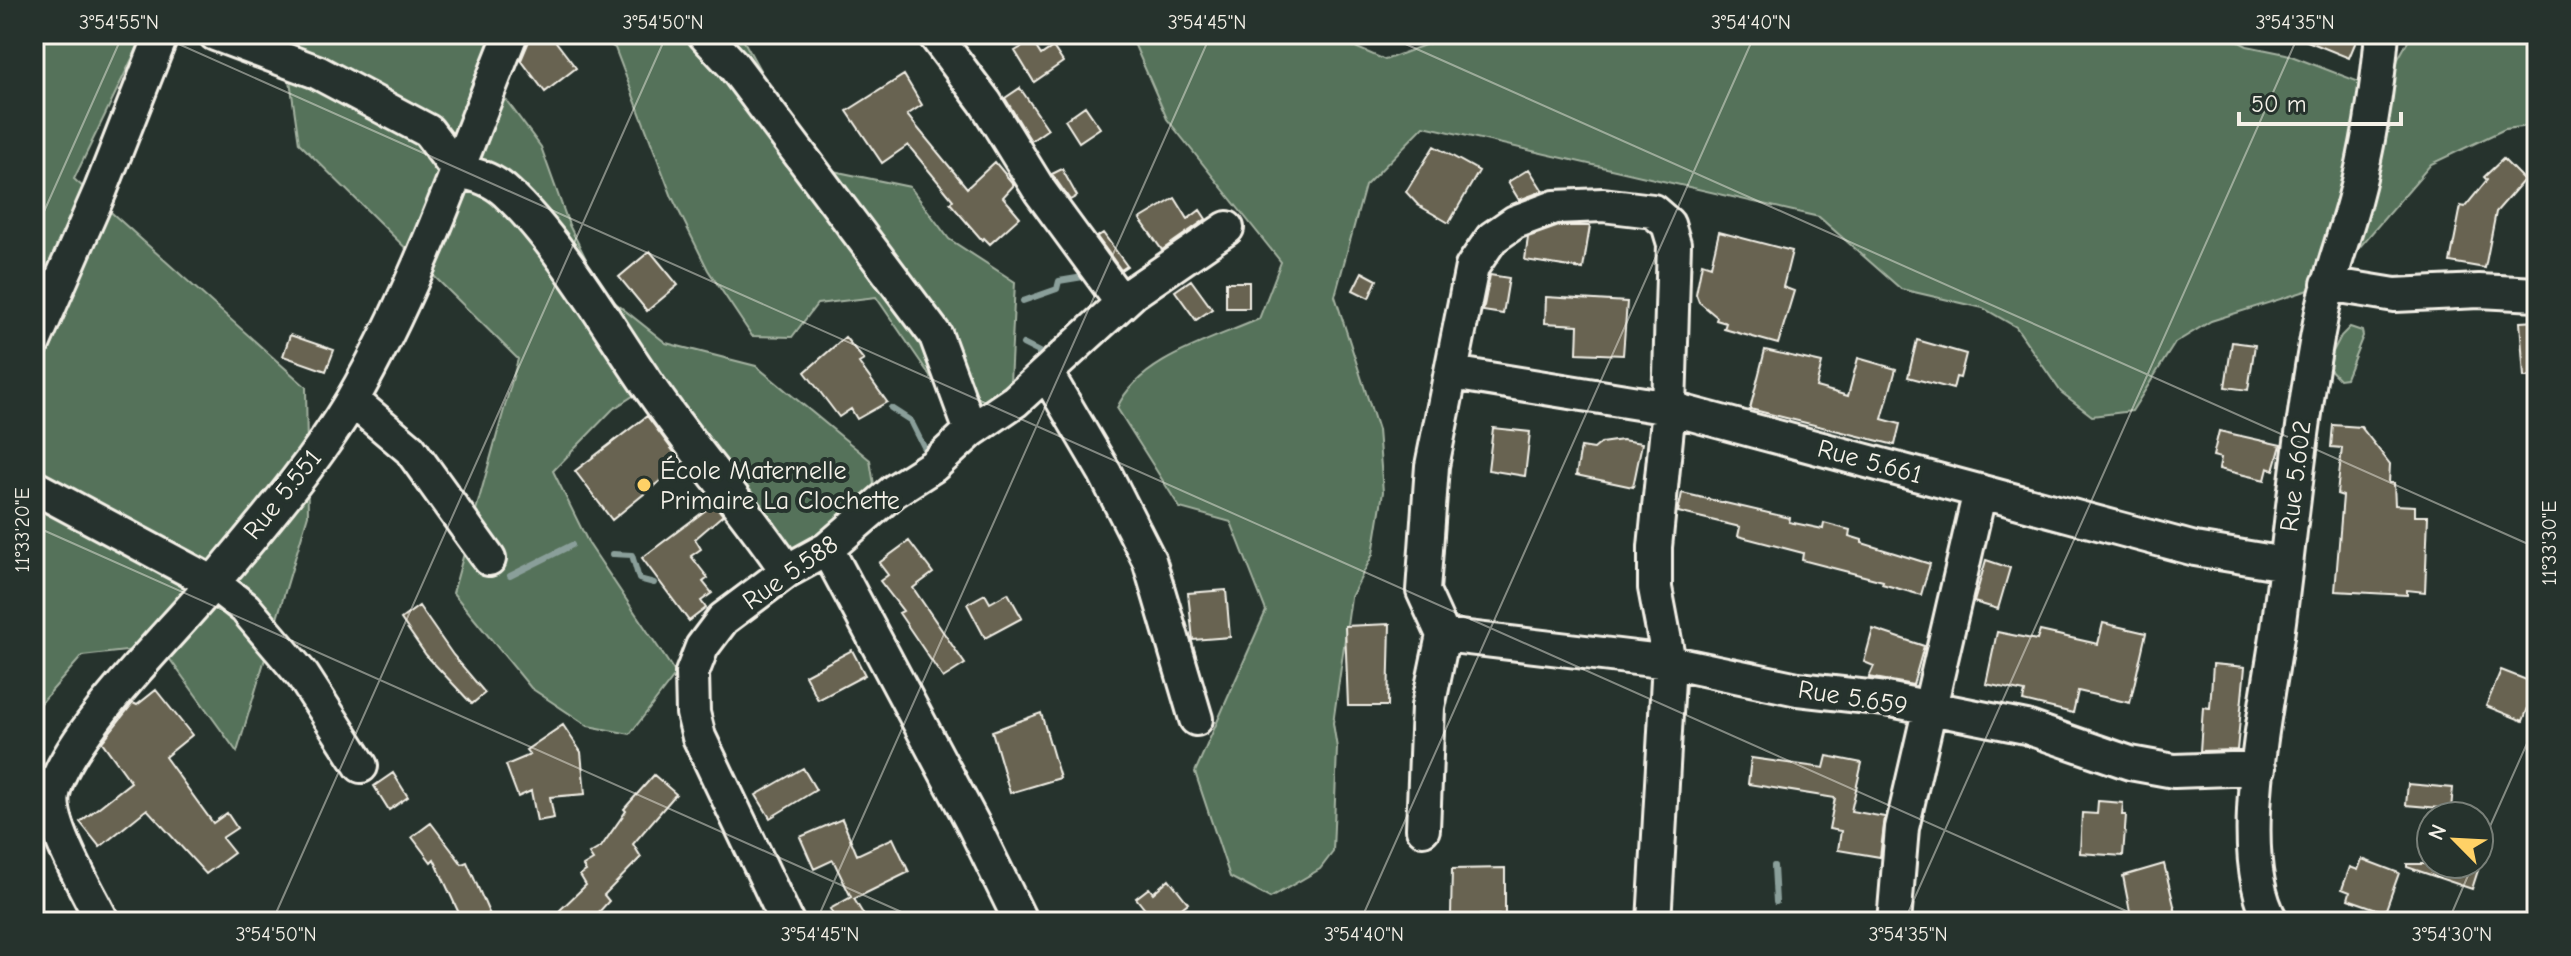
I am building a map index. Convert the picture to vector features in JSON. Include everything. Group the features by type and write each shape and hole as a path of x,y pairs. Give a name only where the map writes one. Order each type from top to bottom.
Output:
{"street":[{"path":"34,342 101,189 162,34"},
{"path":"215,34 317,72 428,131 458,171 477,175 505,190 523,209 683,434 731,490 787,571"},
{"name":"Rue 5.551","path":"103,922 56,820 53,795 63,768 99,716 213,583 322,445 352,400 404,298 511,34"},
{"path":"704,34 733,65 936,336 971,431"},
{"path":"934,34 985,102 1040,191 1122,303"},
{"name":"Rue 5.602","path":"2272,922 2264,909 2257,873 2259,768 2307,385 2328,284 2354,201 2375,110 2382,34"},
{"path":"1423,829 1428,707 1443,635 1423,591 1432,466 1472,267 1492,238 1515,222 1555,207 1603,205 1653,211 1668,224 1674,244 1669,408 1655,588 1669,662 1654,922"},
{"name":"Rue 5.588","path":"787,922 699,737 692,673 702,647 723,619 787,571 827,549 894,491 933,466 971,431 1047,374 1122,303 1227,228"},
{"path":"2328,284 2395,295 2479,291 2537,294"},
{"name":"Rue 5.661","path":"1452,373 1669,408 2195,549 2285,564"},
{"path":"1047,374 1105,473 1149,560 1196,719"},
{"path":"352,400 410,449 489,559"},
{"path":"34,487 213,583 245,608 303,676 361,766"},
{"path":"1894,922 1902,828 1980,491"},
{"path":"827,549 973,824 1021,922"},
{"name":"Rue 5.659","path":"1443,635 1669,662 1798,689 1886,699 1928,710 2026,727 2130,763 2174,771 2259,768"},
{"path":"34,839 68,847"}],"green space":[{"path":"34,34 144,34 74,179 306,387 308,515 237,752 161,647 82,656 34,711"},
{"path":"275,34 494,34 488,44 495,85 541,147 569,225 603,293 666,343 756,366 870,460 876,497 802,556 760,540 659,379 613,409 553,471 589,544 676,674 630,734 588,726 531,688 453,593 518,359 299,143 284,38"},
{"path":"592,34 740,34 760,70 765,111 814,167 910,187 949,239 1015,282 1010,383 985,412 957,415 876,297 817,304 792,337 752,336 708,270 672,197 615,48"},
{"path":"1130,34 1325,34 1385,60 1454,34 2224,34 2247,46 2286,54 2359,82 2394,66 2412,34 2537,34 2537,125 2505,129 2431,164 2328,284 2211,321 2175,343 2132,411 2092,416 2061,392 2016,327 1983,308 1901,289 1819,217 1424,126 1365,186 1335,296 1378,430 1383,492 1373,554 1351,597 1333,723 1337,748 1333,852 1320,869 1270,898 1230,877 1195,772 1266,611 1231,522 1180,508 1117,408 1127,391 1159,364 1199,343 1259,319 1281,262 1167,119"},
{"path":"2350,327 2362,331 2363,336 2346,378 2339,379 2326,365 2341,336"}],"building":[{"path":"532,34 550,34 576,68 545,92 521,60"},
{"path":"2290,34 2359,34 2349,58"},
{"path":"1032,41 1041,55 1053,47 1063,62 1034,82 1015,51"},
{"path":"904,75 922,105 907,115 967,188 995,162 1014,185 1003,197 1020,217 990,244 984,238 982,240 950,203 953,200 908,145 882,163 847,111"},
{"path":"1020,88 1048,129 1031,141 1005,98"},
{"path":"1085,106 1100,128 1079,142 1065,120"},
{"path":"1434,146 1479,171 1449,223 1418,205 1406,192"},
{"path":"2503,159 2524,180 2496,212 2485,268 2450,262 2461,206 2465,207 2487,180 2484,177"},
{"path":"1062,169 1077,196 1070,200 1052,174"},
{"path":"1529,169 1543,191 1519,200 1508,182"},
{"path":"1175,198 1188,219 1200,210 1206,219 1162,250 1140,219"},
{"path":"1559,226 1590,226 1583,269 1525,260 1528,237"},
{"path":"1719,232 1792,251 1783,287 1794,291 1778,344 1724,329 1726,323 1716,320 1717,317 1699,302 1696,294 1702,263 1711,266"},
{"path":"1103,233 1127,266 1121,270 1097,237"},
{"path":"650,251 678,285 647,311 619,277"},
{"path":"1362,272 1377,280 1369,298 1353,290"},
{"path":"1490,275 1509,278 1503,314 1483,311"},
{"path":"1191,280 1212,309 1196,320 1175,291"},
{"path":"1226,282 1249,282 1249,308 1226,308"},
{"path":"1546,297 1627,302 1623,355 1577,353 1578,325 1545,323"},
{"path":"2537,321 2537,377 2524,377 2520,322"},
{"path":"290,335 334,350 326,371 283,356"},
{"path":"845,337 864,360 859,363 887,402 857,419 851,409 839,417 805,372"},
{"path":"1917,340 1966,354 1960,378 1956,377 1953,389 1908,377"},
{"path":"2232,342 2255,345 2248,390 2225,387"},
{"path":"1765,350 1822,363 1816,387 1848,396 1858,358 1896,369 1882,419 1900,424 1895,445 1750,409"},
{"path":"647,416 682,463 612,520 575,471"},
{"path":"2333,425 2361,427 2390,464 2389,483 2394,483 2395,505 2415,506 2415,516 2428,516 2425,592 2407,590 2407,595 2335,591 2343,496 2337,494 2342,448 2331,447"},
{"path":"1493,428 1530,432 1525,476 1488,470"},
{"path":"2219,431 2281,445 2274,470 2268,468 2265,480 2219,469 2221,458 2213,456"},
{"path":"1622,440 1642,443 1633,487 1576,475 1581,447 1594,449 1601,443"},
{"path":"1682,493 1790,518 1789,522 1823,529 1824,523 1850,530 1849,536 1862,540 1862,543 1930,564 1921,595 1882,584 1883,581 1802,560 1803,553 1738,536 1740,527 1678,512"},
{"path":"714,504 723,515 695,539 701,549 691,556 708,578 703,582 712,593 701,601 706,608 689,621 642,558"},
{"path":"909,541 933,573 913,588 965,664 943,678 899,613 903,611 880,581 888,575 879,563"},
{"path":"1986,560 2010,568 1998,609 1974,602"},
{"path":"1226,590 1230,637 1193,640 1188,593"},
{"path":"1008,593 1022,618 985,638 967,604 985,594 990,603"},
{"path":"419,606 453,655 485,693 472,704 426,655 401,619"},
{"path":"2103,623 2146,633 2130,703 2078,691 2073,713 2023,701 2025,692 1986,684 1997,632 2037,640 2040,631 2098,644"},
{"path":"1390,624 1388,706 1348,706 1345,626"},
{"path":"1873,629 1924,646 1913,685 1869,677 1874,666 1864,662"},
{"path":"852,650 865,675 818,700 805,675"},
{"path":"2213,664 2245,667 2237,750 2200,751 2203,707 2210,708"},
{"path":"2501,670 2537,684 2523,721 2486,706"},
{"path":"156,690 192,735 165,757 213,823 227,813 237,828 222,838 234,853 206,874 147,809 100,847 80,822 131,782 102,742 133,703 137,705"},
{"path":"1041,713 1060,778 1010,793 992,731"},
{"path":"563,725 581,752 585,794 550,797 554,818 537,821 531,791 518,797 506,765 530,755 526,750"},
{"path":"1827,756 1862,763 1851,811 1885,817 1880,857 1838,850 1841,831 1829,829 1835,798 1748,784 1751,758 1824,768"},
{"path":"803,768 816,790 770,818 756,795"},
{"path":"393,773 408,797 389,810 374,786"},
{"path":"654,775 676,794 633,844 641,857 604,895 609,901 590,922 554,922 560,910 586,885 580,875 586,871 583,866 593,860 589,854 601,847 626,811 624,809"},
{"path":"2408,784 2453,788 2452,800 2415,800 2415,806 2406,805"},
{"path":"2098,801 2123,803 2122,815 2126,815 2123,856 2080,853 2082,813 2097,814"},
{"path":"842,819 857,855 893,838 909,872 854,899 868,922 837,922 830,909 851,897 833,860 814,869 800,837"},
{"path":"431,823 462,864 467,862 493,922 463,922 434,859 431,862 412,837"},
{"path":"2362,859 2399,873 2385,912 2348,899 2350,892 2342,889 2350,867 2358,870"},
{"path":"2164,864 2178,922 2132,922 2123,876"},
{"path":"1505,868 1505,915 1451,915 1452,869"},
{"path":"1169,879 1188,903 1164,922 1155,922 1136,898 1149,888 1153,893"},
{"path":"2445,880 2475,880 2472,889"}],"waterway":[{"path":"1023,301 1057,289 1059,281 1089,276"},
{"path":"1023,344 1045,355 1049,352"},
{"path":"891,408 911,421 929,457"},
{"path":"510,576 572,545"},
{"path":"613,554 632,555 639,579 654,583"},
{"path":"1774,866 1776,902"}],"place":[{"name":"École Maternelle Primaire La Clochette","path":"644,485"}]}
